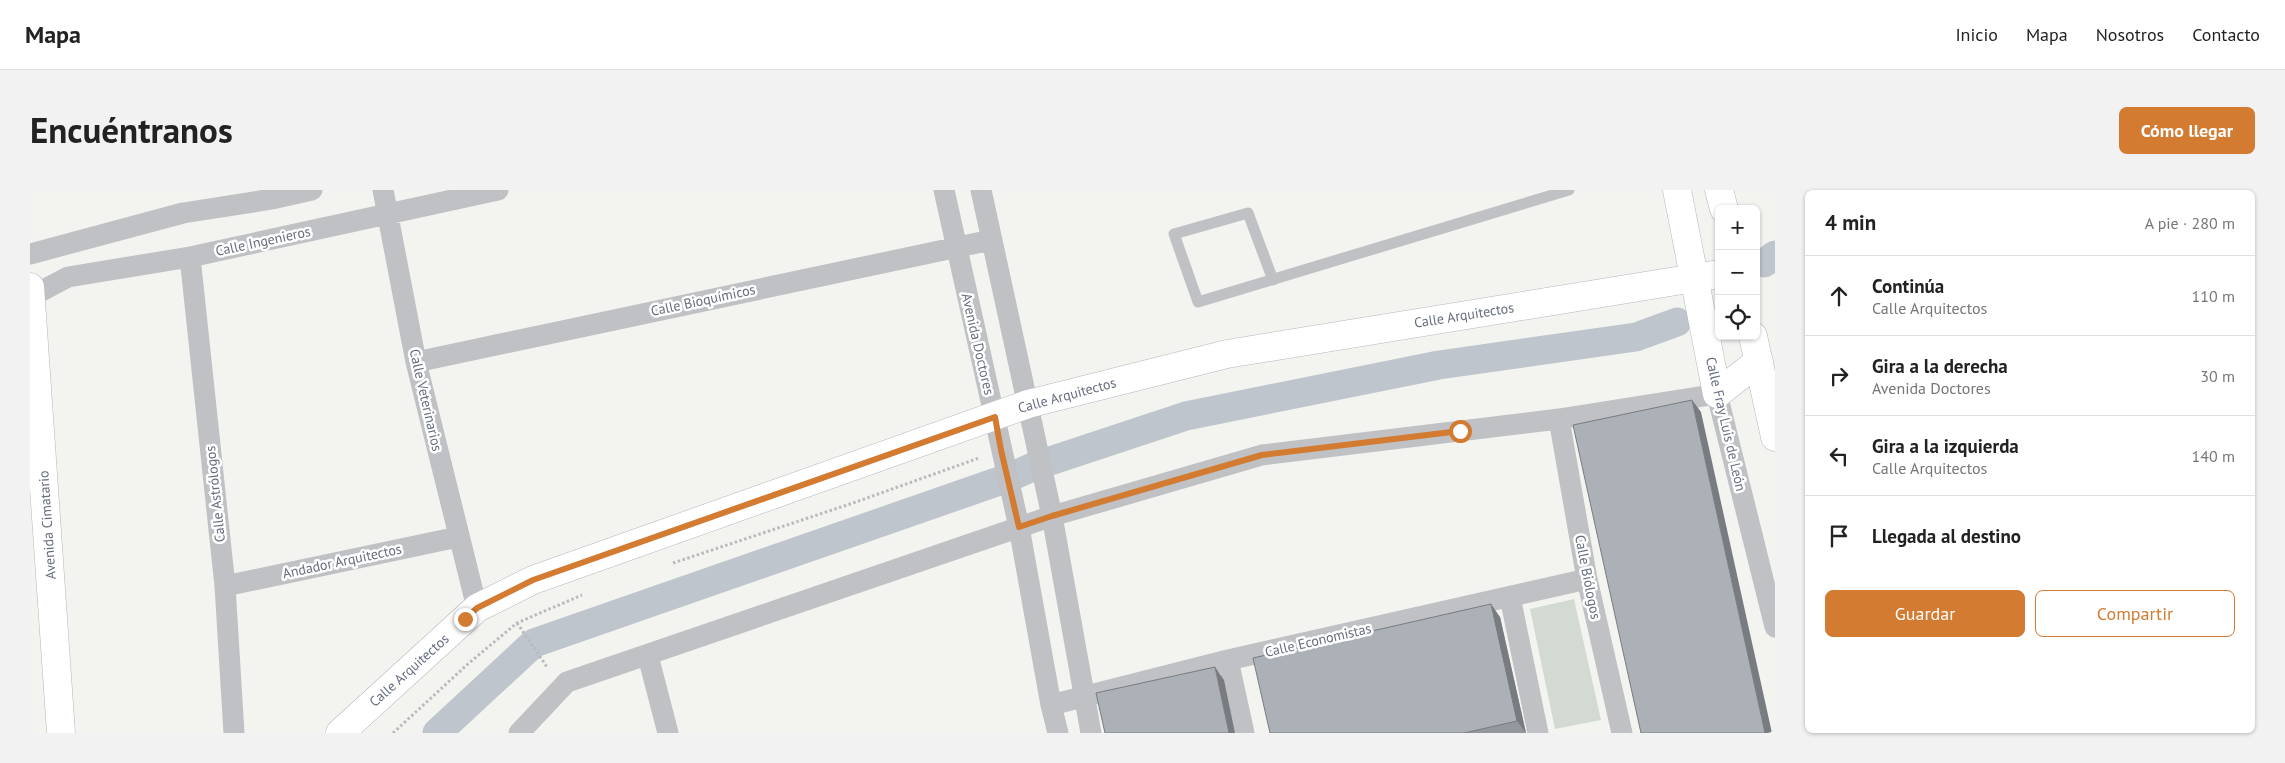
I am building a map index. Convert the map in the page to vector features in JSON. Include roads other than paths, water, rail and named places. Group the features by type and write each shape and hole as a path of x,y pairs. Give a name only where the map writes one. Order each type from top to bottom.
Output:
{"street":[{"path":"30,254 183,213 271,194 312,190"},
{"name":"Calle Veterinarios","path":"383,190 416,362 477,608"},
{"name":"Calle Ingenieros","path":"30,293 68,277 190,256 498,190"},
{"name":"Avenida Doctores","path":"944,190 1019,527 1051,705 1051,732"},
{"path":"981,190 1050,509 1091,733"},
{"name":"Calle Fray Luis de León","path":"1677,190 1707,276 1717,394 1775,627"},
{"path":"1719,190 1723,205"},
{"name":"Calle Bioquímicos","path":"416,362 991,240"},
{"name":"Calle Astrólogos","path":"190,256 225,586 234,733"},
{"name":"Calle Arquitectos","path":"340,733 477,608 533,580 995,417 1030,411 1227,354 1707,276"},
{"name":"Avenida Cimatario","path":"30,293 61,733"},
{"path":"519,733 567,682 648,656 1019,527 1050,509 1262,455 1559,419 1717,394 1762,352"},
{"path":"1762,352 1775,437"},
{"name":"Calle Biólogos","path":"1559,419 1587,579 1622,733"},
{"name":"Andador Arquitectos","path":"225,586 458,537"},
{"name":"Calle Economistas","path":"1051,705 1228,660 1587,579"},
{"path":"1510,597 1538,733"},
{"path":"648,656 668,733"},
{"path":"1228,660 1244,733"}],"lane":[{"path":"1274,280 1248,213 1174,234 1198,302 1274,280 1569,190"}],"waterway":[{"path":"1764,263 1775,255"},
{"path":"437,733 534,643 1008,478 1035,466 1186,416 1439,365 1636,337 1677,322"}]}
